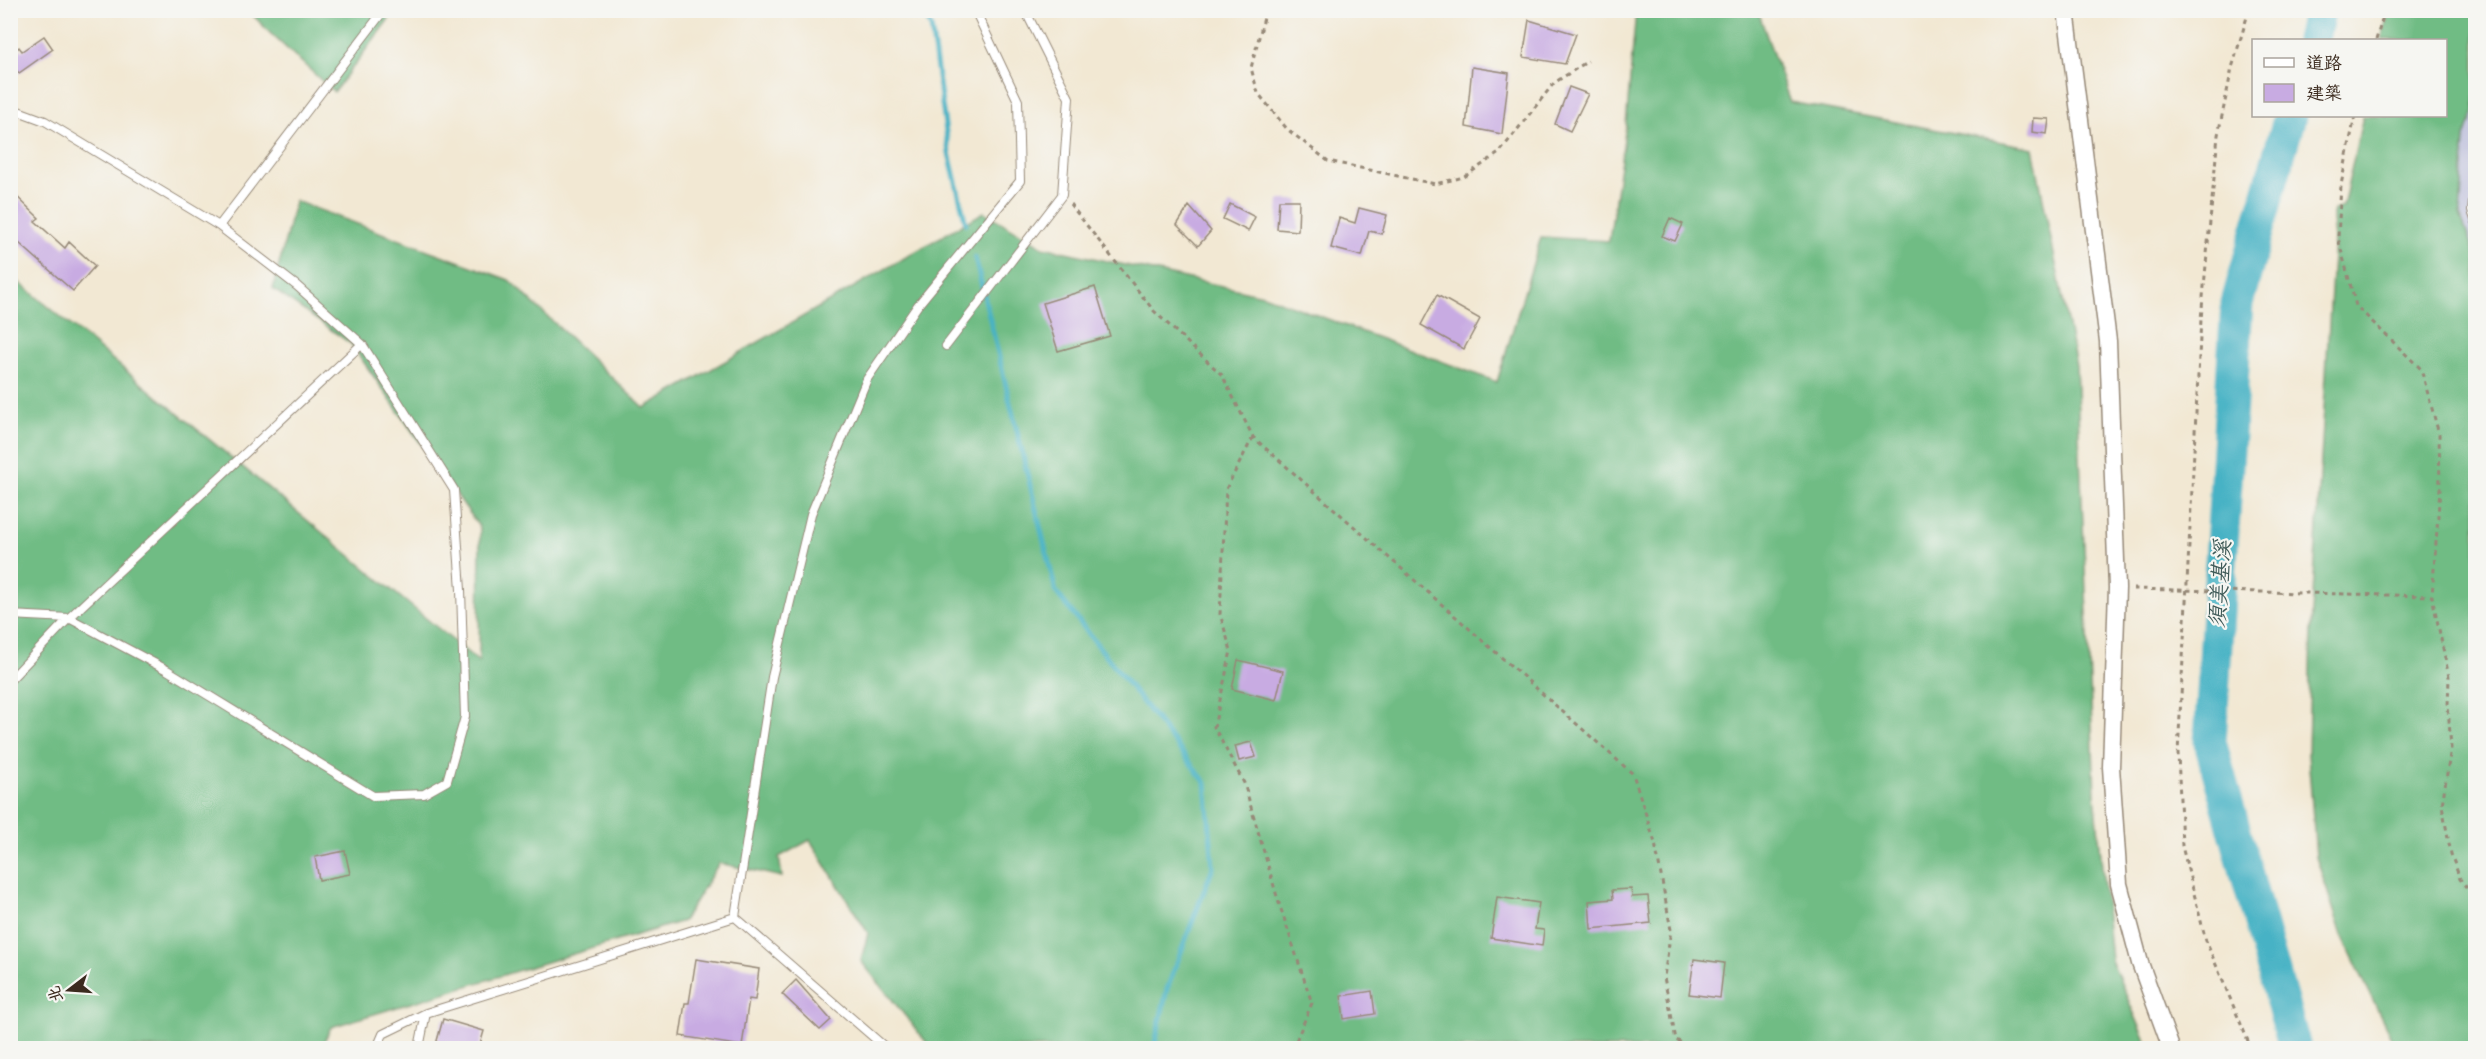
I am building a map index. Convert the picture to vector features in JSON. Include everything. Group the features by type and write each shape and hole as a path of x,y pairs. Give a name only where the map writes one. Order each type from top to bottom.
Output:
{"street":[{"path":"2066,10 2108,341 2117,588 2111,767 2119,884 2140,963 2170,1048"}],"lane":[{"path":"219,226 384,10"},
{"path":"735,917 772,677 811,514 867,379 918,305 1020,181 1018,101 975,10"},
{"path":"946,346 1062,195 1069,99 1025,10"},
{"path":"10,108 45,121 219,226 297,286 362,344 454,490 461,590 465,717 447,781 424,794 373,796 167,670 69,618 10,615"},
{"path":"2475,173 2472,211 2475,222"},
{"path":"10,680 69,618 362,344"},
{"path":"377,1048 383,1034 426,1012 735,917"},
{"path":"735,917 886,1048"},
{"path":"419,1048 426,1012"}],"path":[{"path":"1266,10 1251,68 1258,93 1287,129 1328,161 1435,184 1464,177 1499,153 1554,83 1588,61"},
{"path":"2249,10 2232,68 2218,135 2201,319 2178,753 2182,846 2206,941 2251,1048"},
{"path":"2376,39 2385,10"},
{"path":"2355,117 2342,185 2338,238 2356,306 2421,369 2439,434 2440,489 2432,597 2450,677 2448,706 2451,748 2442,806 2451,854 2460,879 2475,900"},
{"path":"1062,195 1154,310 1222,375 1253,437 1633,774 1655,843 1671,930 1664,977 1676,1040 1692,1048"},
{"path":"1253,437 1226,489 1220,615 1231,651 1214,727 1244,783 1278,900 1312,1003 1293,1048"},
{"path":"2117,588 2432,597"}],"shaded area":[{"path":"2475,109 2475,258 2460,215 2465,137"}],"green space":[{"path":"249,11 395,11 334,92"},
{"path":"1636,11 1758,11 1790,102 2033,148 2076,366 2095,794 2111,960 2149,1048 931,1048 861,961 868,933 810,840 779,857 782,877 719,863 683,921 331,1027 321,1048 11,1048 10,275 479,662 480,528 351,344 273,289 295,201 509,280 644,408 984,212 1043,247 1263,295 1497,382 1541,237 1609,241 1626,125"},
{"path":"2389,11 2475,11 2475,109 2465,137 2460,215 2476,258 2475,1048 2396,1048 2342,935 2316,857 2308,754 2311,629 2334,239 2332,218 2334,210 2343,207 2363,117 2447,117 2447,39 2381,39"}],"building":[{"path":"1529,20 1576,34 1565,64 1523,57"},
{"path":"44,36 53,49 19,73 10,64 10,55 19,47 22,51"},
{"path":"1472,67 1509,73 1502,134 1466,127"},
{"path":"1569,87 1588,94 1570,131 1555,124"},
{"path":"2033,118 2049,119 2047,134 2032,132"},
{"path":"10,190 39,218 35,221 65,248 69,242 95,266 73,291 10,235"},
{"path":"1279,200 1299,200 1298,231 1277,229"},
{"path":"1230,204 1255,217 1248,231 1223,219"},
{"path":"1189,206 1211,231 1198,246 1177,225"},
{"path":"1359,208 1387,215 1382,234 1369,231 1362,256 1331,248 1339,218 1355,223"},
{"path":"1670,218 1683,224 1675,241 1662,236"},
{"path":"1095,287 1110,336 1058,351 1043,303"},
{"path":"1437,295 1480,319 1464,349 1421,325"},
{"path":"1238,660 1283,671 1276,700 1232,689"},
{"path":"1251,742 1256,757 1239,761 1235,746"},
{"path":"345,851 350,874 319,880 315,857"},
{"path":"1631,889 1632,897 1648,896 1651,923 1591,929 1589,901 1613,899 1612,890"},
{"path":"1497,897 1539,903 1535,929 1544,930 1542,946 1491,938"},
{"path":"696,959 759,969 755,1000 749,999 742,1046 680,1036 685,1003 689,1003"},
{"path":"1694,959 1724,963 1720,998 1689,994"},
{"path":"796,980 831,1020 820,1030 782,994"},
{"path":"1372,991 1375,1014 1344,1019 1341,996"},
{"path":"443,1019 484,1031 479,1048 435,1048"}],"waterway":[{"path":"922,10 931,27 949,153 966,224"},
{"name":"須美基溪","path":"2312,39 2320,10"},
{"name":"須美基溪","path":"2290,117 2237,303 2210,742 2295,1048"},
{"path":"975,258 1056,592 1206,783 1213,867 1167,989 1154,1048"}]}
